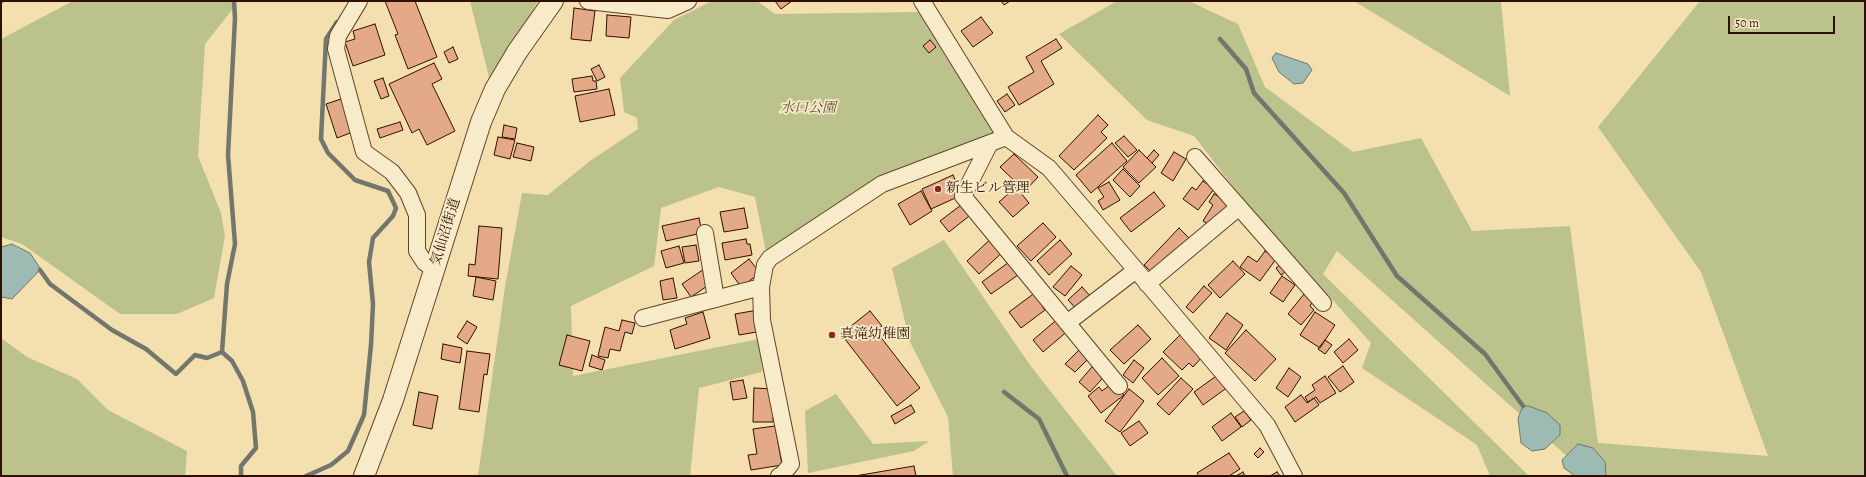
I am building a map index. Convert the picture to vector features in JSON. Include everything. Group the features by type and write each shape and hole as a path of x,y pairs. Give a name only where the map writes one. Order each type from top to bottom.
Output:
{"street":[{"path":"358,1 338,36 336,49 364,152 392,172 408,193 417,215 417,252 425,263 435,269"},
{"name":"気仙沼街道","path":"364,476 393,400 478,129 495,89 517,52 553,1"},
{"path":"588,1 668,10 688,1"},
{"path":"922,1 1006,137 1049,168 1136,270 1267,425 1294,476"},
{"path":"779,476 782,475 791,464 762,320 762,287 765,265 770,258 882,184 1006,137"},
{"path":"990,143 963,196 1119,386"},
{"path":"1195,158 1323,302"},
{"path":"1147,284 1239,207"},
{"path":"705,233 716,299"},
{"path":"1067,323 1136,270"},
{"path":"643,318 762,287"}],"green space":[{"path":"73,1 236,1 236,5 205,44 198,156 221,213 225,236 214,298 177,314 120,314 22,244 1,237 1,39"},
{"path":"470,1 538,1 491,85"},
{"name":"水口公園","path":"712,1 757,1 775,14 919,12 995,133 766,252 755,197 719,187 661,208 654,266 571,306 573,376 759,339 762,372 699,388 690,476 478,476 505,287 522,193 548,195 590,161 638,129 637,118 624,112 620,78 674,20"},
{"path":"1117,1 1189,1 1238,24 1265,87 1353,152 1421,138 1472,231 1570,226 1598,443 1768,456 1701,272 1598,127 1700,1 1865,1 1865,476 1586,476 1588,475 1337,251 1323,274 1529,476 1490,476 1477,445 1362,368 1371,343 1246,203 1194,136 1147,120 1059,34"},
{"path":"1354,1 1501,1 1510,96"},
{"path":"944,240 1030,365 1117,476 953,476 948,417 910,342 892,268"},
{"path":"1,338 27,357 77,379 108,410 187,451 185,476 1,476"},
{"path":"836,394 873,444 929,441 914,451 808,473 805,411"}],"water":[{"path":"1276,53 1308,64 1312,70 1303,83 1294,84 1279,72 1272,58"},
{"path":"12,244 30,253 40,270 12,299 1,297 1,247"},
{"path":"1523,406 1529,406 1547,413 1560,425 1560,435 1545,449 1532,451 1521,443 1518,418"},
{"path":"1578,444 1593,448 1605,462 1606,476 1575,476 1564,468 1562,460"}],"building":[{"path":"385,1 415,1 437,57 408,69 395,35 398,34"},
{"path":"775,1 792,1 781,9"},
{"path":"1001,1 1010,1 1004,5"},
{"path":"574,8 595,11 591,41 571,39"},
{"path":"607,15 631,17 629,38 606,36"},
{"path":"981,17 993,33 973,47 961,31"},
{"path":"375,24 385,55 353,66 345,42 355,39 353,31"},
{"path":"1056,39 1062,48 1041,61 1054,84 1019,105 1008,87 1034,72 1026,57"},
{"path":"930,40 936,47 929,53 923,46"},
{"path":"453,47 458,59 449,63 444,52"},
{"path":"434,63 442,79 432,84 455,131 427,145 419,129 412,133 389,84"},
{"path":"599,65 605,77 597,81 591,69"},
{"path":"592,76 593,81 596,81 597,89 574,92 572,79"},
{"path":"383,78 389,96 381,99 374,81"},
{"path":"609,89 615,115 580,122 575,96"},
{"path":"1007,94 1015,105 1005,112 997,101"},
{"path":"347,97 358,130 337,138 326,104"},
{"path":"1098,115 1108,125 1101,132 1107,138 1074,170 1059,156"},
{"path":"400,122 403,130 380,138 377,129"},
{"path":"504,125 517,128 515,139 502,137"},
{"path":"1124,136 1137,150 1128,157 1115,143"},
{"path":"498,137 515,140 510,159 494,155"},
{"path":"517,143 534,147 531,161 513,157"},
{"path":"1112,143 1127,161 1091,193 1076,175"},
{"path":"1139,150 1156,167 1139,183 1123,167"},
{"path":"1154,150 1159,155 1152,163 1147,158"},
{"path":"1174,152 1186,159 1173,181 1161,173"},
{"path":"1014,154 1038,177 1025,191 1000,167"},
{"path":"1123,169 1140,186 1130,197 1113,180"},
{"path":"953,175 962,195 931,209 922,189"},
{"path":"1203,181 1214,189 1198,210 1183,199 1192,187 1196,190"},
{"path":"1109,182 1120,200 1103,210 1098,201 1104,197 1098,188"},
{"path":"1016,187 1029,203 1013,217 999,202"},
{"path":"921,191 932,211 910,225 898,204"},
{"path":"1154,192 1165,206 1131,232 1120,218"},
{"path":"1214,194 1232,204 1217,229 1203,221 1213,205 1209,202"},
{"path":"965,202 973,213 949,232 940,221"},
{"path":"744,208 748,228 724,232 720,212"},
{"path":"699,218 702,233 666,241 662,226"},
{"path":"1043,223 1056,237 1031,261 1017,246"},
{"path":"479,226 502,228 498,279 468,276 469,264 475,265"},
{"path":"1179,228 1195,244 1160,280 1144,265"},
{"path":"995,235 1007,248 979,274 967,261"},
{"path":"746,239 747,244 750,244 752,255 725,260 722,243"},
{"path":"1060,240 1072,254 1049,275 1037,261"},
{"path":"696,245 699,261 685,263 682,247"},
{"path":"679,246 684,263 666,268 661,251"},
{"path":"1265,251 1276,259 1260,281 1240,267 1248,256 1257,262"},
{"path":"749,259 760,273 741,287 731,273"},
{"path":"1287,260 1292,267 1281,275 1276,268"},
{"path":"1233,261 1245,274 1220,298 1208,285"},
{"path":"1009,262 1018,275 991,294 982,282"},
{"path":"1071,266 1082,275 1065,296 1053,287"},
{"path":"707,267 716,280 691,297 682,284"},
{"path":"1282,276 1295,285 1283,302 1270,293"},
{"path":"476,277 496,281 493,300 473,296"},
{"path":"673,278 677,298 663,300 660,281"},
{"path":"1204,286 1212,293 1193,313 1186,307"},
{"path":"1082,287 1094,300 1080,313 1068,300"},
{"path":"1040,289 1049,301 1042,306 1045,310 1021,328 1009,312"},
{"path":"1304,294 1313,301 1310,306 1314,310 1301,325 1288,314"},
{"path":"764,309 768,330 739,335 735,314"},
{"path":"870,311 882,326 876,331 920,388 897,406 841,334"},
{"path":"703,312 710,338 675,349 670,330 687,324 685,318"},
{"path":"1315,312 1335,325 1320,348 1300,335"},
{"path":"1227,313 1243,325 1226,350 1209,338"},
{"path":"1060,317 1070,329 1043,352 1033,340"},
{"path":"622,320 635,323 632,334 625,332 620,351 610,349 608,358 598,356 605,327 619,331"},
{"path":"467,321 477,327 467,344 457,337"},
{"path":"1138,325 1151,339 1124,364 1110,350"},
{"path":"1246,330 1276,359 1255,381 1225,353"},
{"path":"1181,334 1203,356 1193,367 1189,363 1182,370 1163,352"},
{"path":"567,335 590,341 582,371 559,365"},
{"path":"1349,339 1358,350 1343,363 1334,352"},
{"path":"1325,340 1332,345 1325,354 1318,349"},
{"path":"443,344 462,348 460,363 441,359"},
{"path":"1085,344 1094,353 1075,372 1065,364"},
{"path":"467,351 490,354 487,375 484,374 479,412 459,409"},
{"path":"592,355 605,360 602,370 589,366"},
{"path":"1162,358 1179,376 1158,395 1142,378"},
{"path":"1099,359 1111,369 1090,392 1079,382"},
{"path":"1134,360 1144,368 1133,383 1123,375"},
{"path":"1343,366 1354,382 1340,392 1328,377"},
{"path":"1289,368 1301,377 1288,397 1276,388"},
{"path":"1219,374 1228,387 1203,405 1194,392"},
{"path":"1325,376 1336,393 1320,403 1316,397 1308,402 1305,397 1315,390 1312,385"},
{"path":"1181,378 1193,389 1169,415 1157,404"},
{"path":"743,380 747,398 733,400 730,382"},
{"path":"1114,382 1124,395 1101,413 1088,396 1099,387 1102,391"},
{"path":"754,388 774,389 773,422 753,422"},
{"path":"1129,389 1144,401 1120,432 1105,421"},
{"path":"419,392 438,396 432,429 413,425"},
{"path":"1301,395 1307,403 1314,398 1319,405 1295,422 1285,407"},
{"path":"911,405 915,412 895,424 891,416"},
{"path":"1244,411 1251,420 1242,427 1235,417"},
{"path":"1231,413 1241,427 1222,441 1212,427"},
{"path":"1139,421 1148,433 1130,446 1121,433"},
{"path":"775,426 782,465 751,470 748,455 757,454 753,429"},
{"path":"1260,448 1264,452 1258,458 1254,454"},
{"path":"1229,453 1240,469 1229,476 1199,476 1197,473"},
{"path":"914,466 916,476 855,476"},
{"path":"1243,472 1245,476 1236,476"},
{"path":"1277,472 1280,476 1270,476"}],"waterway":[{"path":"222,352 227,284 235,244 228,155 235,18 234,1"},
{"path":"306,476 331,465 348,451 364,415 371,345 373,304 369,262 373,238 393,216 396,208 388,191 355,180 328,153 321,139 326,39 337,22"},
{"path":"1220,39 1246,69 1254,93 1344,193 1397,276 1485,354 1523,406"},
{"path":"40,270 50,284 112,330 146,349 176,374 195,355 207,358 222,352 232,361 243,381 253,412 256,448 241,466 241,476"},
{"path":"1004,392 1039,419 1067,476"}],"place":[{"name":"新生ビル管理","path":"938,189"},
{"name":"真滝幼稚園","path":"832,335"}]}
